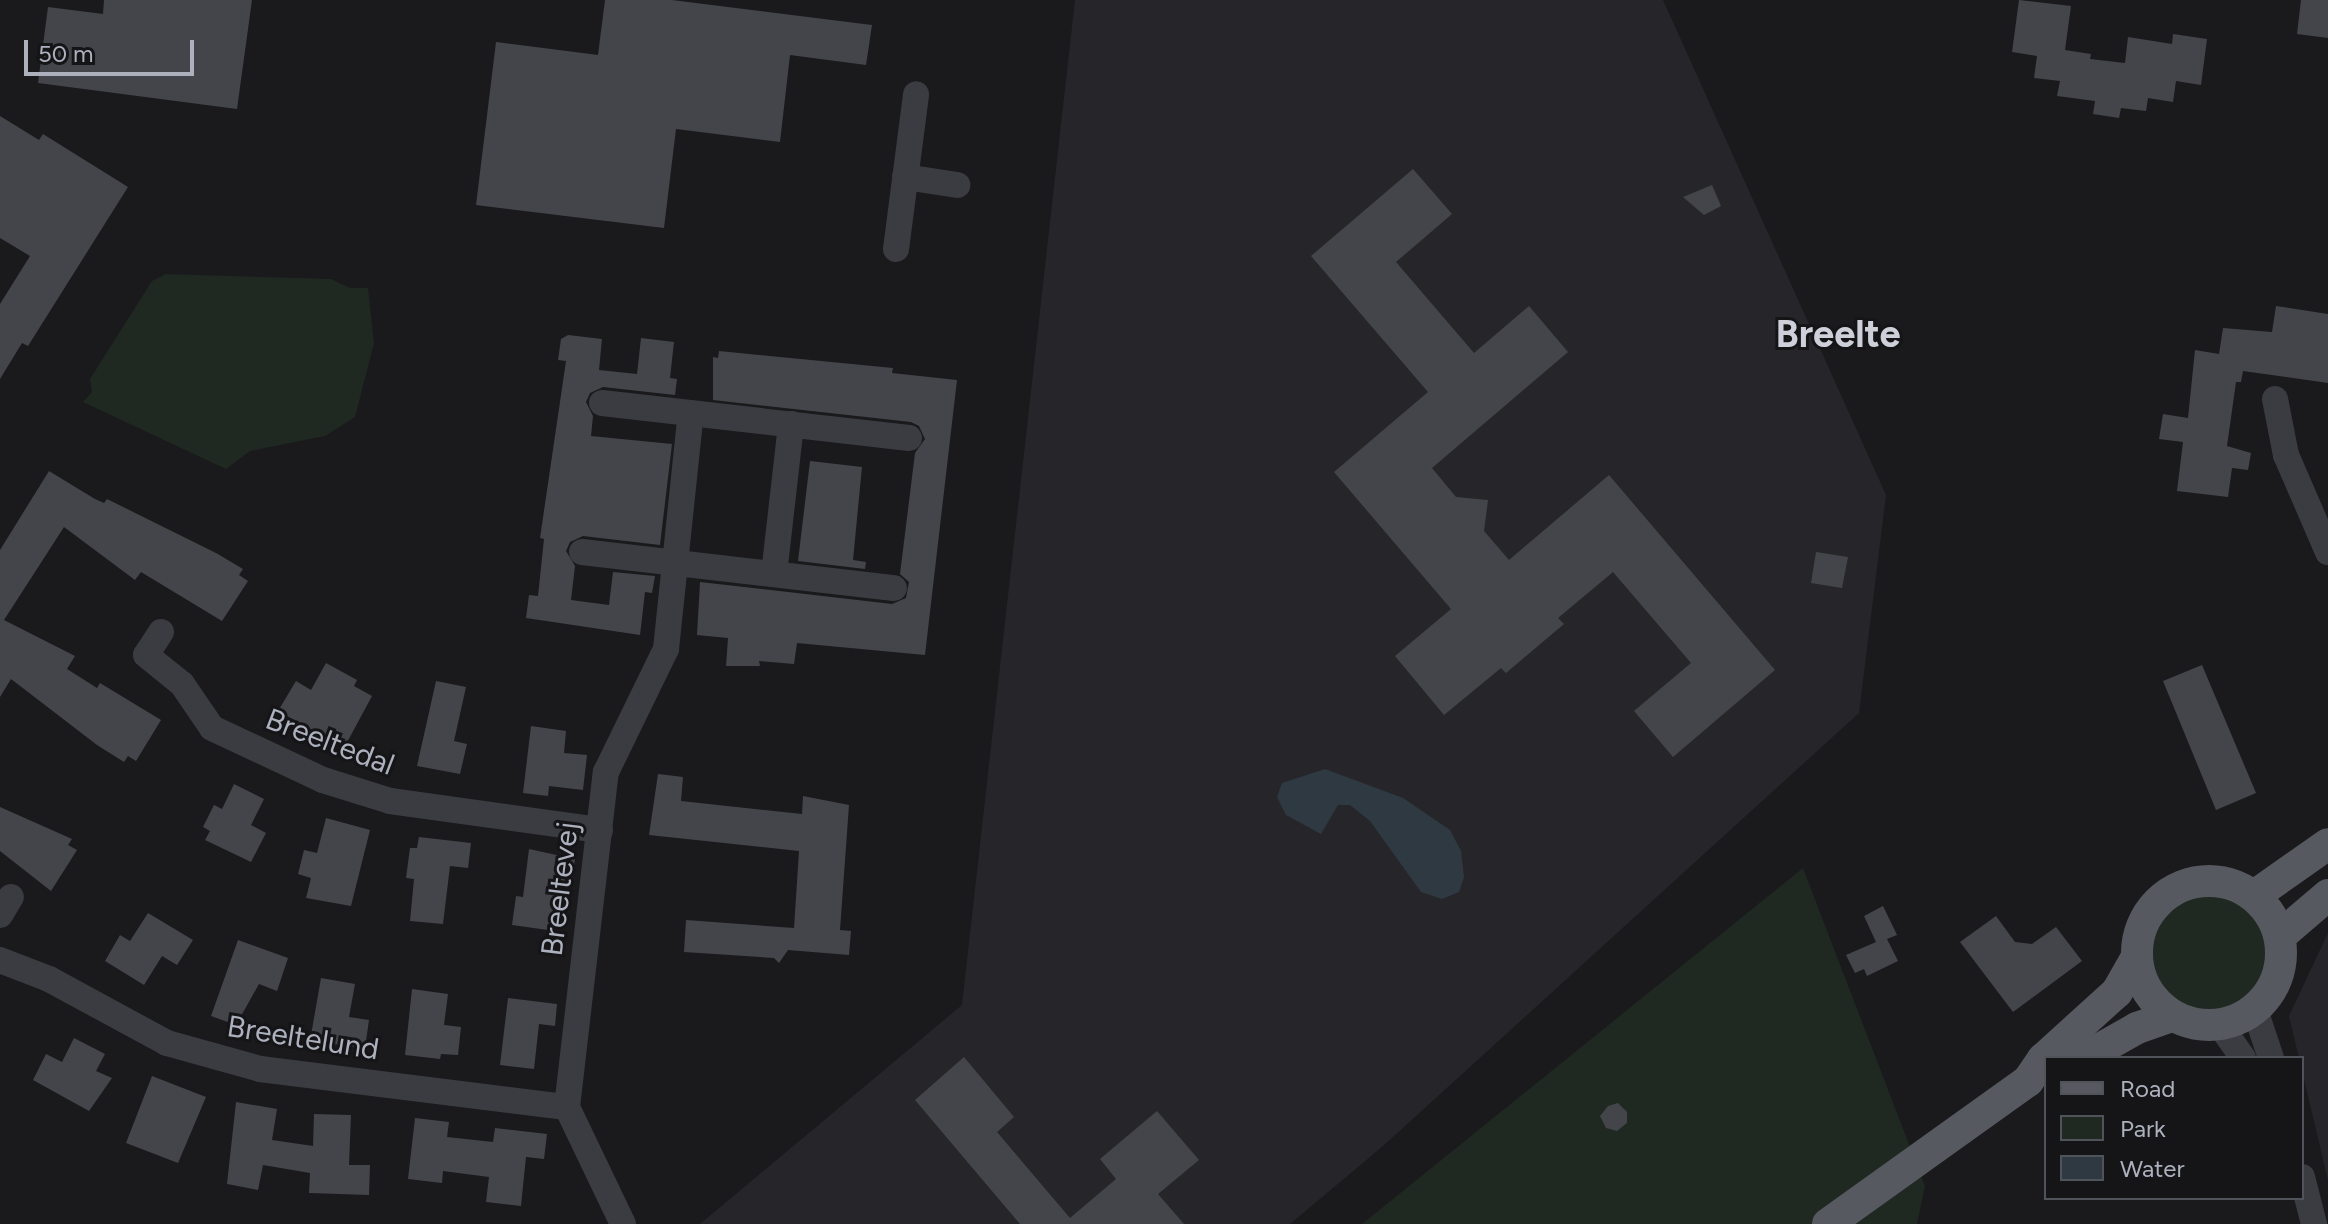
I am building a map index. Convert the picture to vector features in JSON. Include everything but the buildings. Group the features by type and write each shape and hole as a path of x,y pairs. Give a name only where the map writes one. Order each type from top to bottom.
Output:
{"main road":[{"path":"2254,896 2328,844"},
{"path":"2046,1056 2117,992 2137,957 2145,920 2170,892 2210,881 2254,896 2270,914 2280,936 2280,969 2255,1010 2220,1025 2196,1025 2172,1016 2142,980 2137,957"},
{"path":"2280,936 2328,895"},
{"path":"2088,1056 2137,1028 2172,1016"},
{"path":"1828,1224 2037,1081 2044,1058"}],"street":[{"path":"896,249 916,94"},
{"path":"905,177 957,185"},
{"path":"2275,399 2286,455 2328,552"},
{"path":"602,403 909,438"},
{"name":"Breeltevej","path":"567,1107 606,772 666,649 691,413"},
{"path":"774,574 791,424"},
{"path":"582,552 894,588"},
{"name":"Breeltedal","path":"161,632 146,655 182,684 212,728 323,780 390,801 600,830"},
{"name":"Breeltelund","path":"0,960 49,979 167,1043 260,1069 567,1107"},
{"path":"2255,1010 2270,1056"},
{"path":"2220,1025 2242,1056"},
{"path":"567,1107 623,1224"},
{"path":"2304,1185 2314,1224"}],"shaded area":[{"path":"1075,0 1663,0 1886,495 1859,713 1383,1146 1290,1224 700,1224 962,1005"},
{"path":"2328,933 2328,1180 2304,1079 2304,1056 2299,1056 2289,1016"}],"green space":[{"path":"166,274 331,279 350,288 368,288 374,343 355,417 325,436 250,451 226,469 83,402 92,392 90,379 152,281"},
{"path":"1803,868 1925,1186 1917,1224 1362,1224"},
{"path":"2210,896 2232,900 2251,912 2263,931 2267,953 2263,975 2251,994 2232,1006 2210,1010 2188,1006 2169,994 2157,975 2153,953 2157,931 2169,912 2188,900"}],"water":[{"path":"1325,769 1403,798 1450,830 1461,851 1464,877 1459,892 1442,899 1421,892 1370,821 1350,805 1338,805 1321,834 1286,815 1277,797 1282,783"}],"district":[{"name":"Breelte","path":"1838,335"}]}
